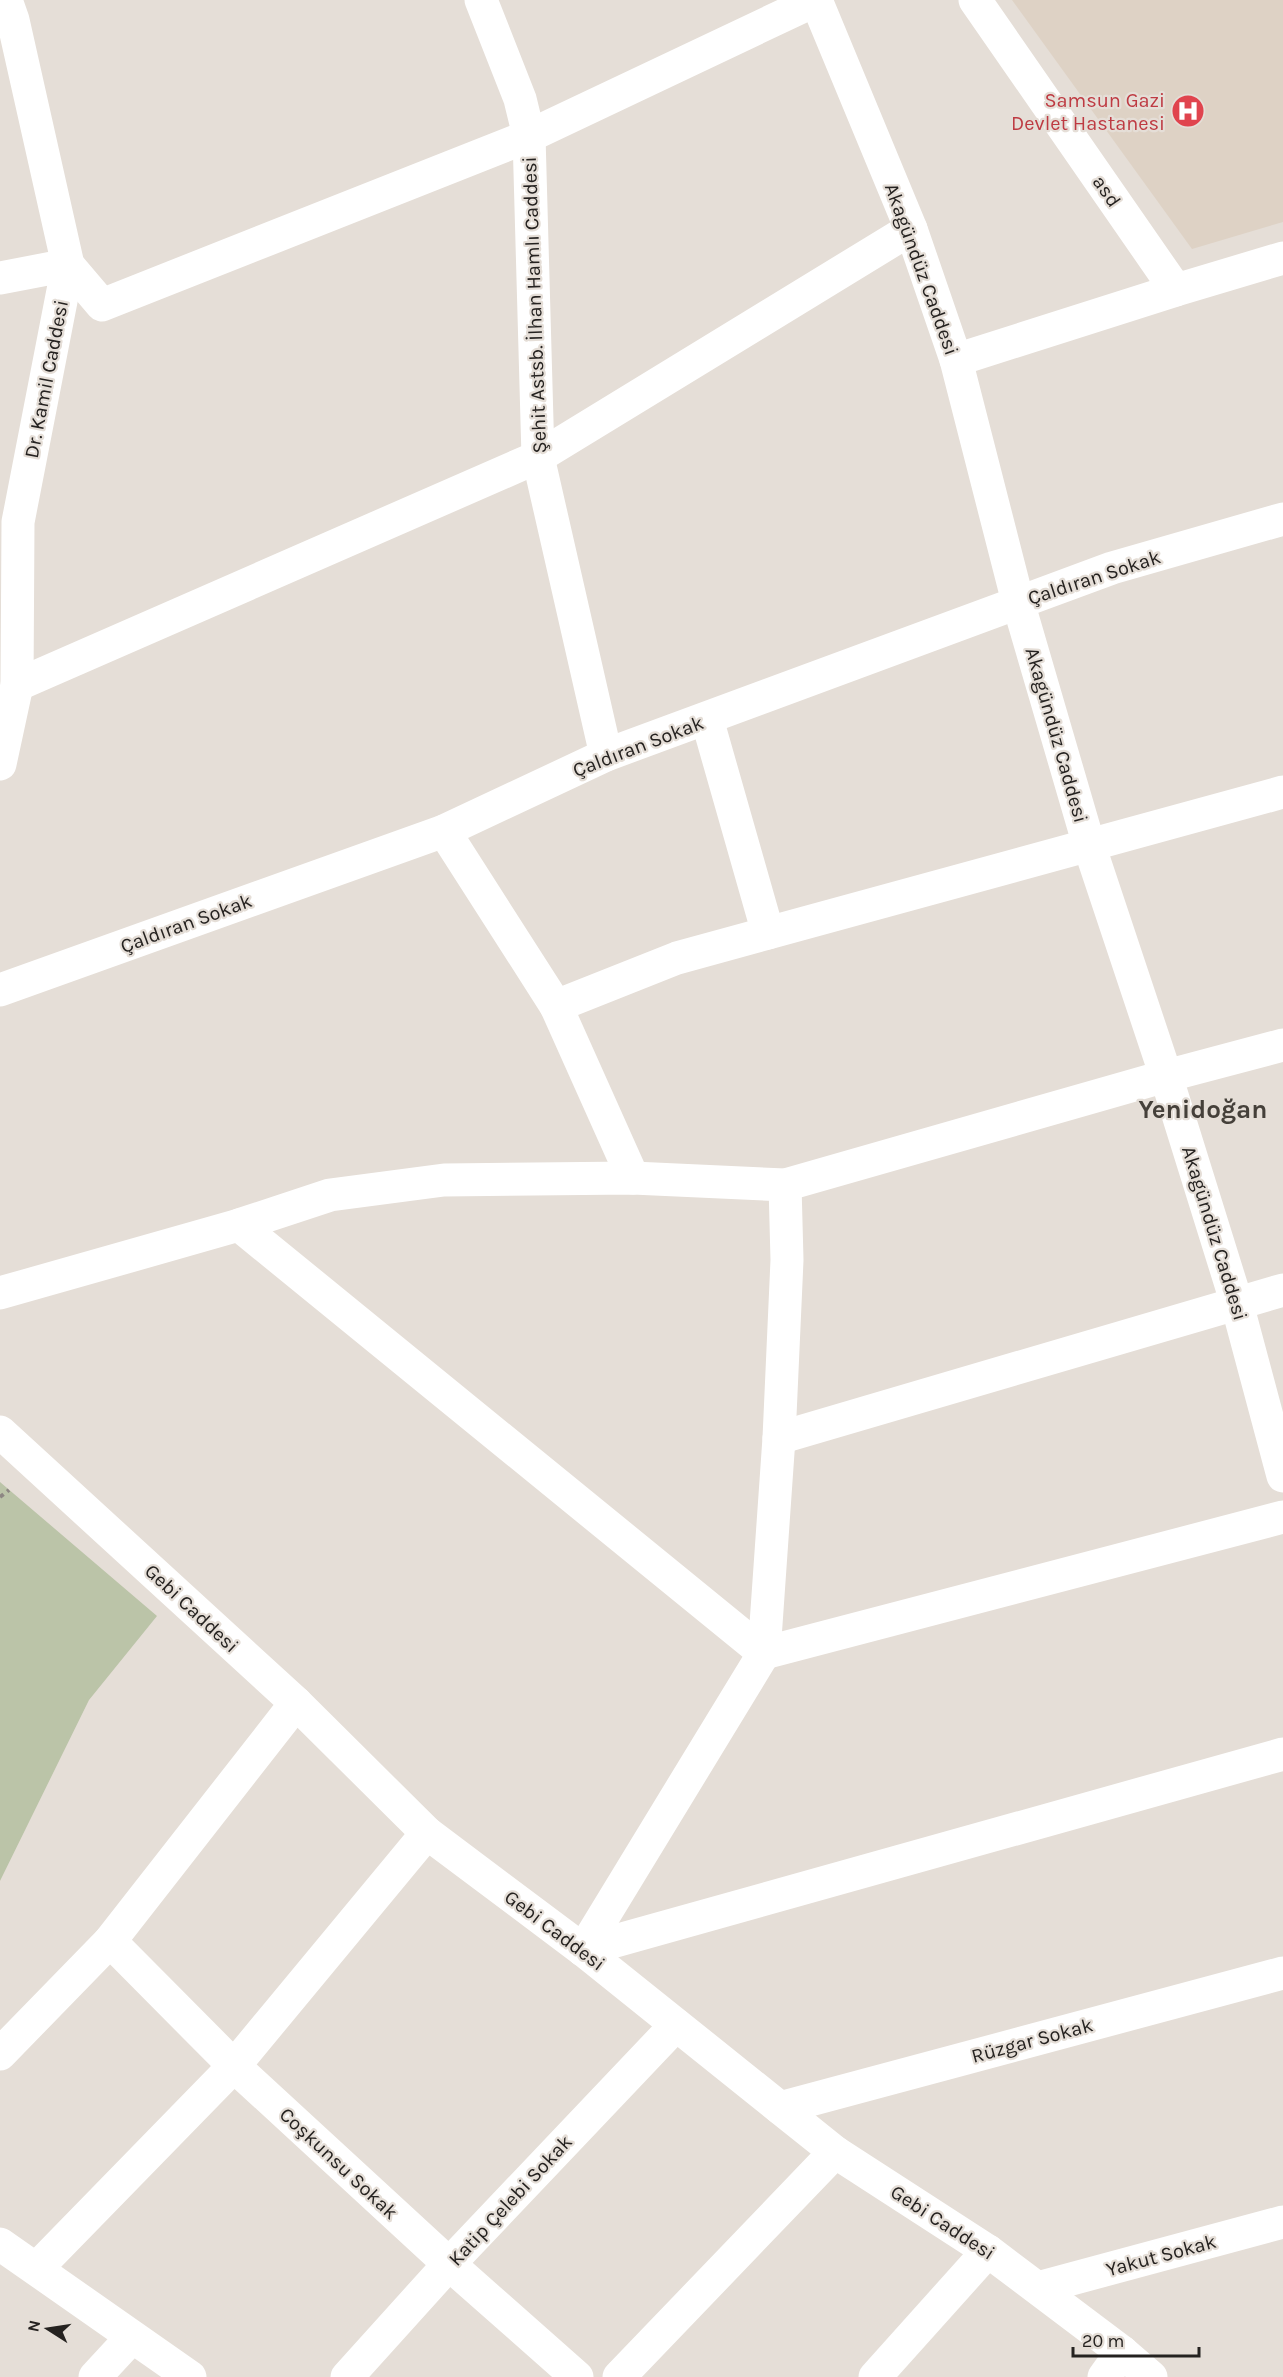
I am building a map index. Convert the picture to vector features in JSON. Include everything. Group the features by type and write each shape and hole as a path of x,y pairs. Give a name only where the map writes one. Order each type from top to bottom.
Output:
{"street":[{"name":"Dr. Kamil Caddesi","path":"0,764 17,685 9,521 68,265 13,20 6,0"},
{"name":"Şehit Astsb. İlhan Hamlı Caddesi","path":"480,0 520,99 529,136 538,457 606,755"},
{"path":"0,278 68,265 102,305 529,136 816,0"},
{"name":"Akagündüz Caddesi","path":"816,0 911,229 956,360 1018,602 1089,844 1166,1076 1237,1304 1283,1476"},
{"name":"asd","path":"975,0 1176,290"},
{"path":"17,685 538,457 911,229"},
{"path":"956,360 1283,258"},
{"name":"Çaldıran Sokak","path":"0,990 444,831 606,755 1018,602 1112,568 1283,519"},
{"path":"707,719 768,933"},
{"path":"556,1006 677,958 1283,792"},
{"path":"444,831 556,1006 633,1178"},
{"path":"0,1293 239,1225 330,1195 444,1180 633,1178 785,1185 1166,1076 1283,1045"},
{"path":"583,1950 764,1653 779,1438 787,1260 785,1185"},
{"path":"239,1225 764,1653"},
{"path":"779,1438 1283,1290"},
{"name":"Gebi Caddesi","path":"0,1432 296,1703 427,1833 583,1950 835,2152 988,2251 1038,2288 1113,2364 1151,2377"},
{"path":"764,1653 1283,1517"},
{"path":"0,2054 110,1941 296,1703"},
{"path":"583,1950 1283,1754"},
{"path":"37,2268 234,2066 427,1833"},
{"name":"Coşkunsu Sokak","path":"110,1941 234,2066 449,2264 577,2377"},
{"name":"Rüzgar Sokak","path":"780,2108 1283,1973"},
{"name":"Katip Çelebi Sokak","path":"347,2377 449,2264 676,2025"},
{"path":"620,2377 835,2152"},
{"name":"Yakut Sokak","path":"1038,2288 1283,2222"},
{"path":"0,2244 190,2377"},
{"path":"875,2377 988,2251"},
{"path":"96,2377 132,2337"}],"shaded area":[{"name":"Samsun Gazi Devlet Hastanesi","path":"1012,0 1283,0 1283,222 1192,249"}],"green space":[{"path":"0,1482 157,1616 89,1700 0,1881"}],"place":[{"name":"Samsun Gazi Devlet Hastanesi","path":"1188,111"}],"district":[{"name":"Yenidoğan","path":"1203,1109"}]}
